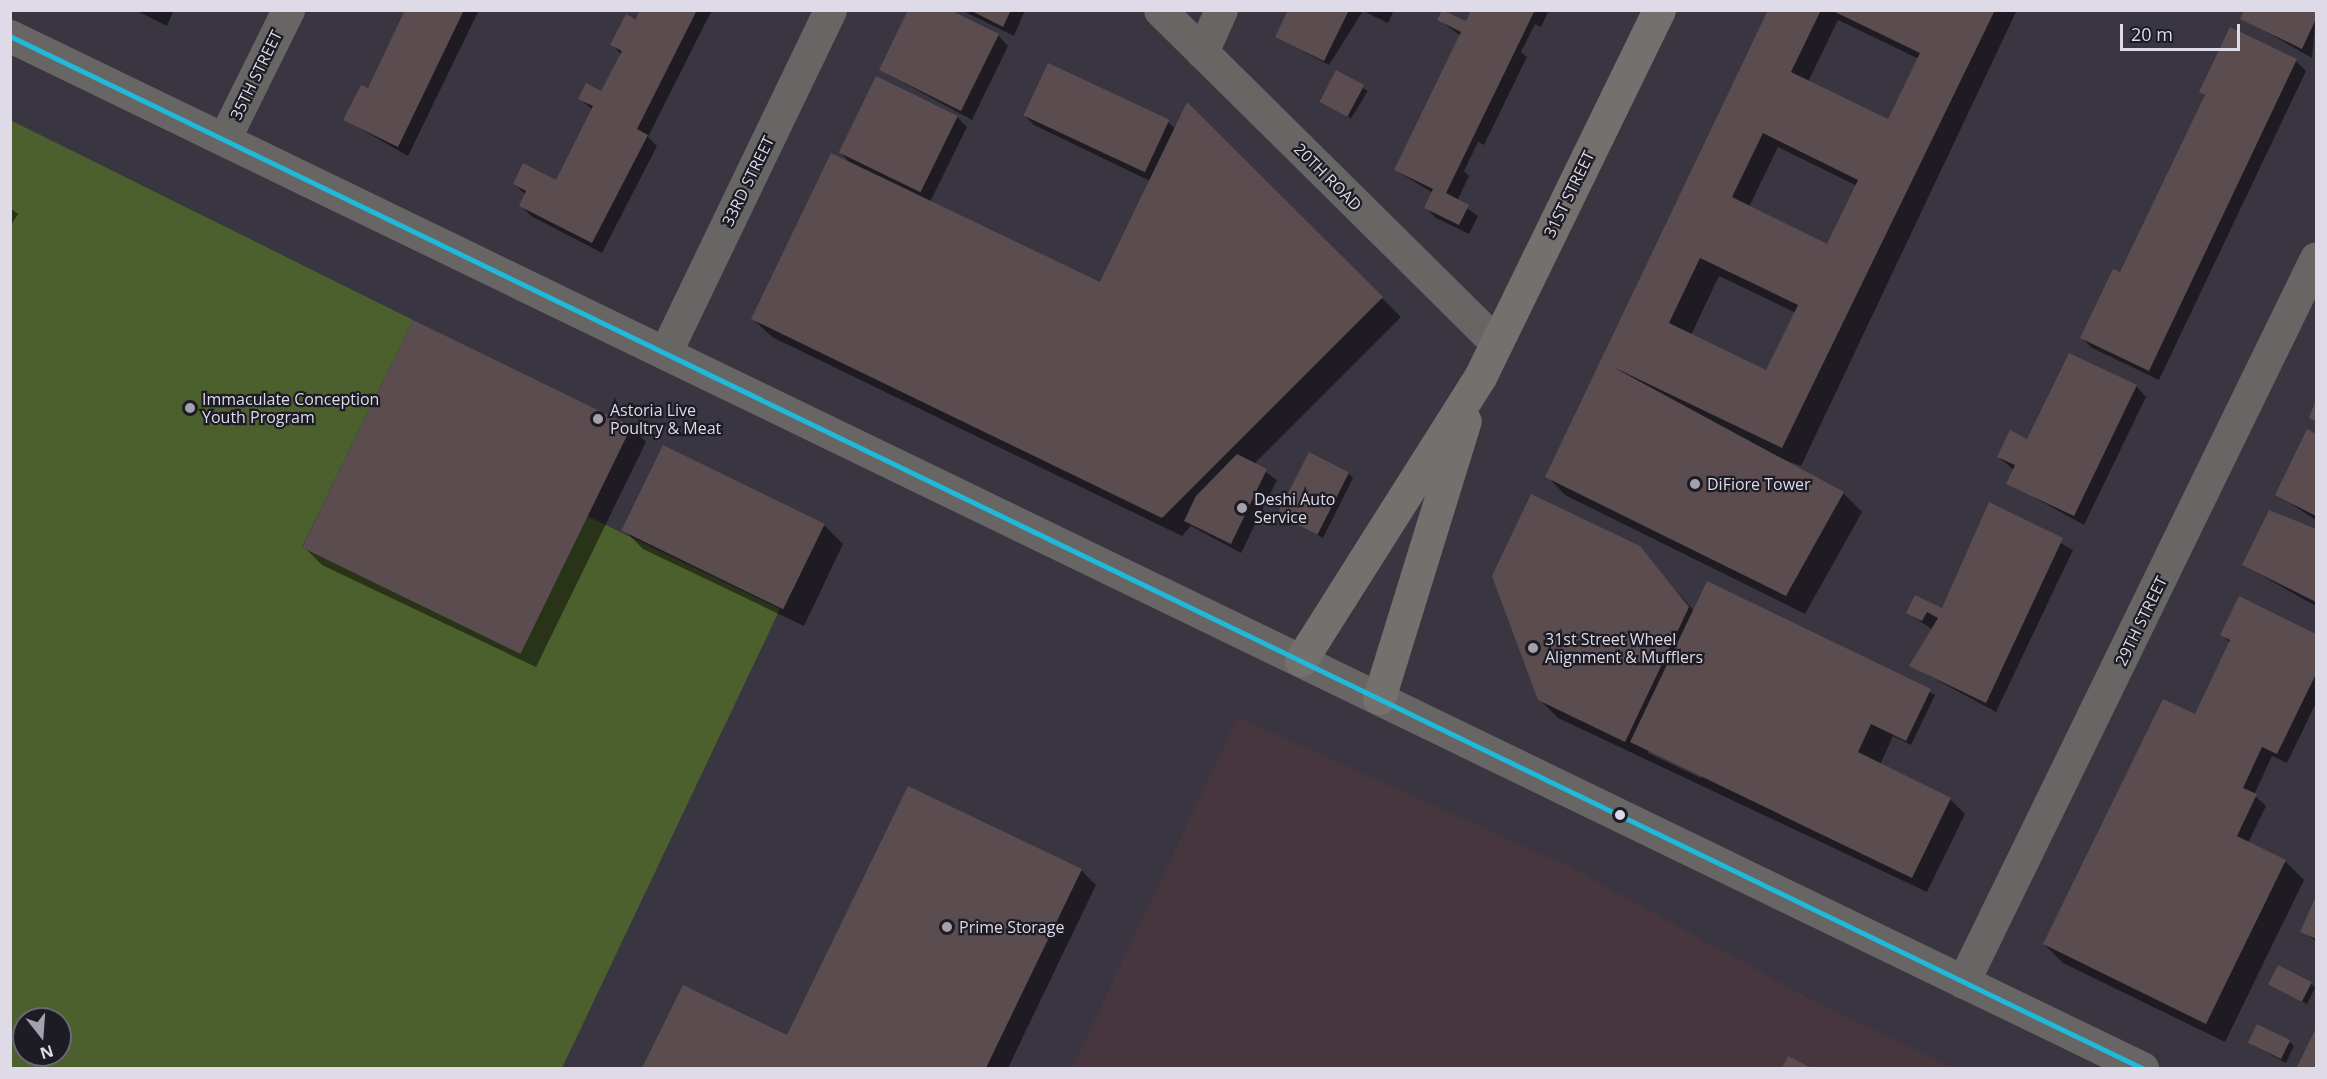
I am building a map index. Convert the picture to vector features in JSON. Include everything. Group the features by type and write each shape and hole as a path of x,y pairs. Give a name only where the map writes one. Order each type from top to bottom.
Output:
{"street":[{"name":"35TH STREET","path":"224,139 288,10"},
{"name":"33RD STREET","path":"666,351 830,10"},
{"name":"20TH ROAD","path":"1160,10 1496,343"},
{"path":"1202,52 1221,10"},
{"name":"31ST STREET","path":"1301,660 1480,377 1659,10"},
{"path":"10,36 666,351 2142,1068"},
{"name":"29TH STREET","path":"1964,982 2316,258"},
{"name":"31ST STREET","path":"1379,698 1480,377"}],"shaded area":[{"path":"1238,717 1568,866 1810,999 1954,1068 1072,1068"}],"green space":[{"path":"10,120 413,320 302,547 463,625 587,516 780,609 562,1068 11,1068"}],"building":[{"path":"405,10 464,10 398,147 343,120 361,85 368,88"},
{"path":"640,10 697,10 637,129 648,135 592,243 519,206 526,191 513,184 523,163 556,180 593,106 578,99 586,83 601,91 622,51 610,45 626,14 635,19"},
{"path":"908,10 950,10 999,34 961,111 879,70"},
{"path":"970,10 1011,10 1003,27"},
{"path":"1288,10 1349,10 1324,61 1275,37"},
{"path":"1442,10 1466,21 1471,10 1535,10 1446,193 1469,205 1459,225 1424,208 1433,189 1394,170 1461,32 1437,20"},
{"path":"1768,10 1821,10 1791,72 1888,119 1920,53 1831,10 1995,10 1782,448 1611,366 1844,492 1786,596 1545,477","holes":["1763,133 1858,180 1827,244 1732,197","1700,258 1798,305 1766,370 1669,323"]},
{"path":"2244,10 2315,10 2316,19 2302,49 2240,19"},
{"path":"2230,27 2297,59 2149,371 2080,338 2113,269 2120,272 2205,95 2199,92"},
{"path":"1048,63 1169,120 1145,172 1023,116"},
{"path":"1336,70 1364,85 1347,117 1319,102"},
{"path":"876,76 958,116 921,192 839,152"},
{"path":"1187,102 1383,297 1162,518 751,319 831,153 1100,282"},
{"path":"413,320 631,427 520,654 302,547"},
{"path":"2069,353 2137,385 2074,516 2006,484 2015,465 1997,457 2010,430 2027,439"},
{"path":"2316,400 2316,421 2309,418"},
{"path":"2307,429 2316,434 2316,516 2275,495"},
{"path":"663,445 825,524 783,609 621,530"},
{"path":"1309,452 1349,472 1317,535 1277,514"},
{"path":"1237,454 1267,469 1231,544 1184,521 1196,496"},
{"path":"1531,494 1640,546 1689,607 1625,742 1538,700 1492,576"},
{"path":"1989,502 2063,538 1986,703 1909,666 1938,618 1927,612 1922,621 1906,613 1915,595 1942,608"},
{"path":"2269,510 2316,529 2316,602 2242,565"},
{"path":"1707,581 1931,689 1906,741 1871,724 1858,752 1951,798 1912,878 1630,742"},
{"path":"2239,596 2316,634 2316,674 2277,754 2262,747 2243,788 2257,794 2237,836 2286,860 2206,1024 2043,944 2163,699 2195,714 2230,640 2220,635"},
{"name":"Prime Storage","path":"908,786 1082,869 986,1068 642,1068 683,985 787,1035"},
{"path":"2316,896 2316,939 2300,932"},
{"path":"2278,965 2312,982 2302,1002 2268,985"},
{"path":"2257,1024 2290,1040 2281,1059 2248,1043"},
{"path":"2316,1028 2316,1068 2299,1068 2297,1067"},
{"path":"1788,1056 1811,1068 1782,1068"}],"transit line":[{"path":"10,36 2142,1068"}],"place":[{"name":"Immaculate Conception Youth Program","path":"190,408"},
{"name":"Astoria Live Poultry & Meat","path":"598,419"},
{"name":"DiFiore Tower","path":"1695,484"},
{"name":"Deshi Auto Service","path":"1242,508"},
{"name":"31st Street Wheel Alignment & Mufflers","path":"1533,648"},
{"name":"Prime Storage","path":"947,927"}]}
